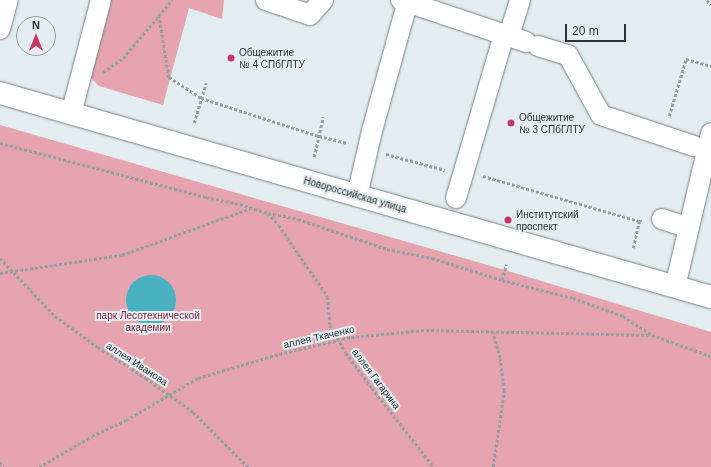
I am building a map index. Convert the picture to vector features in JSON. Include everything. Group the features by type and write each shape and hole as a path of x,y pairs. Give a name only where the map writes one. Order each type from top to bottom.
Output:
{"main road":[{"name":"Новороссийская улица","path":"0,93 711,297"}],"lane":[{"path":"0,29 8,0"},
{"path":"71,114 101,0"},
{"path":"266,0 310,14 323,0"},
{"path":"456,198 463,176 519,40 520,0"},
{"path":"357,196 405,1 568,55 601,115 694,146"},
{"path":"675,287 711,133"},
{"path":"662,219 689,228"}],"path":[{"path":"78,90 123,58 172,0"},
{"path":"708,0 711,5"},
{"path":"159,15 169,77 201,98 319,136 368,148 463,176 489,177 639,221 662,219"},
{"path":"663,136 686,59 711,66"},
{"path":"194,123 206,83"},
{"path":"314,157 323,117"},
{"path":"0,143 268,213 298,219 387,249 432,258 502,280 573,298 623,316 652,335 711,356"},
{"path":"0,273 122,255 251,208"},
{"name":"аллея Гагарина","path":"268,213 279,225 328,297 330,325 339,340 372,388 434,467"},
{"path":"633,248 639,221"},
{"name":"аллея Иванова","path":"0,258 55,316 194,412 248,467"},
{"path":"502,280 506,265"},
{"name":"аллея Ткаченко","path":"39,467 198,378 279,354 351,337 426,330 493,333 652,335"},
{"path":"493,333 500,358 504,391 493,467"},
{"path":"0,462 4,467"}],"green space":[{"path":"108,0 224,0 222,19 189,8 163,105 99,86 89,76"},
{"name":"парк Лесотехнической академии","path":"0,125 505,270 711,332 711,467 0,467"}],"water":[{"path":"151,275 161,277 169,282 174,290 176,300 174,310 169,318 161,323 151,325 141,323 133,318 128,310 126,300 128,290 133,282 141,277"}],"place":[{"name":"Общежитие № 4 СПбГЛТУ","path":"231,58"},
{"name":"Общежитие № 3 СПбГЛТУ","path":"511,123"},
{"name":"Институтский проспект","path":"508,220"}]}
